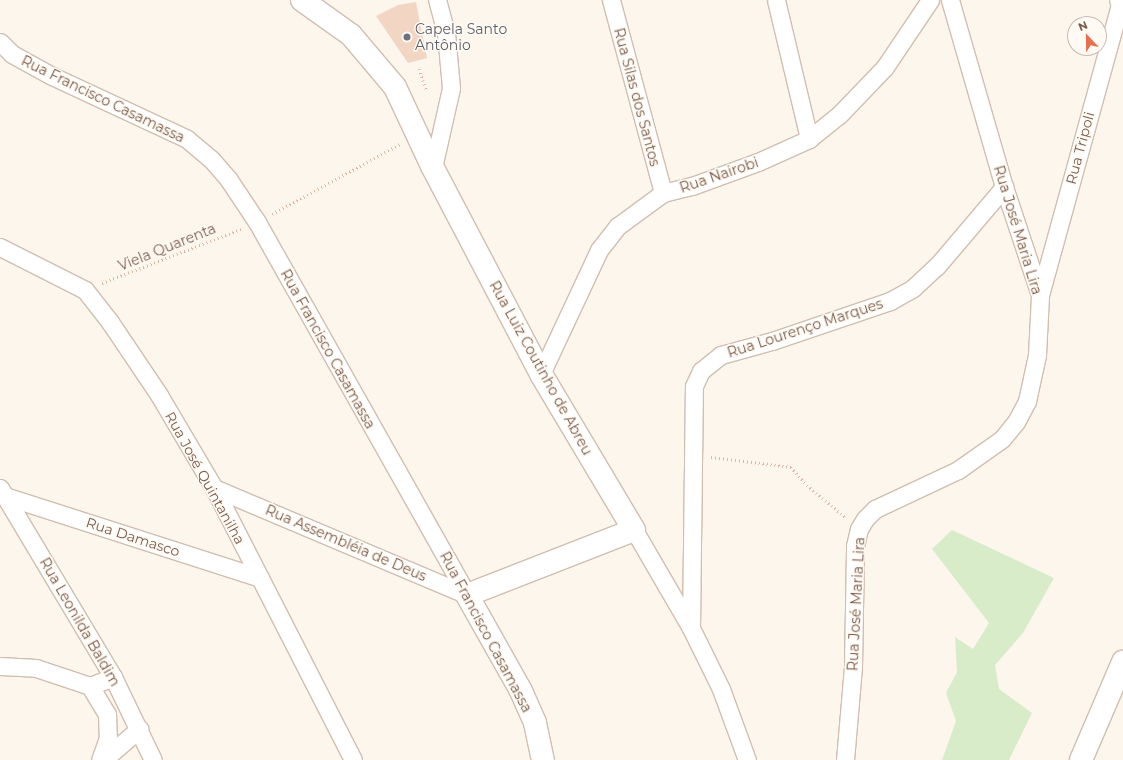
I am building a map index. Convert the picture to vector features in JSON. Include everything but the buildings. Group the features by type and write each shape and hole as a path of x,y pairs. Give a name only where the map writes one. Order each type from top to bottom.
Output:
{"street":[{"name":"Rua Luiz Coutinho de Abreu","path":"302,0 350,35 395,88 433,168 541,374 634,530 690,628 721,689 747,760"},
{"path":"433,168 451,88 446,33 437,0"},
{"name":"Rua Silas dos Santos","path":"611,0 663,193"},
{"path":"776,0 809,139"},
{"name":"Rua Nairobi","path":"541,374 599,250 618,226 663,193 692,186 758,162 809,139 838,115 885,67 930,0"},
{"name":"Rua José Maria Lira","path":"845,760 853,666 855,546 859,529 865,519 875,509 958,470 985,452 1016,422 1027,401 1033,379 1040,295 1004,187 950,0"},
{"path":"1121,0 1123,5"},
{"name":"Rua Tripoli","path":"1040,295 1121,0"},
{"name":"Rua Francisco Casamassa","path":"0,42 12,54 50,75 187,139 211,159 229,180 257,222 521,691 535,723 543,760"},
{"name":"Rua Lourenço Marques","path":"690,628 694,386 701,371 721,355 772,341 890,300 913,288 937,266 1004,187"},
{"name":"Rua José Quintanilha","path":"0,247 85,290 159,395 214,488 353,760"},
{"name":"Rua Assembléia de Deus","path":"214,488 467,595"},
{"name":"Rua Damasco","path":"3,492 260,578"},
{"name":"Rua Leonilda Baldim","path":"3,492 113,677 153,760"},
{"path":"467,595 634,530"},
{"path":"1081,760 1123,662"},
{"path":"0,666 36,668 90,686 113,677"},
{"path":"90,686 107,714 108,738 102,760"},
{"path":"102,760 139,729"}],"path":[{"path":"419,69 427,91"},
{"name":"Viela Quarenta","path":"85,290 257,222 418,134"},
{"path":"694,456 791,467 807,485 859,529"}],"green space":[{"path":"952,530 1054,578 1023,633 995,665 999,689 1032,713 1009,760 942,760 956,721 946,693 957,672 955,637 973,649 989,623 932,549"}],"place":[{"name":"Capela Santo Antônio","path":"407,37"}]}
